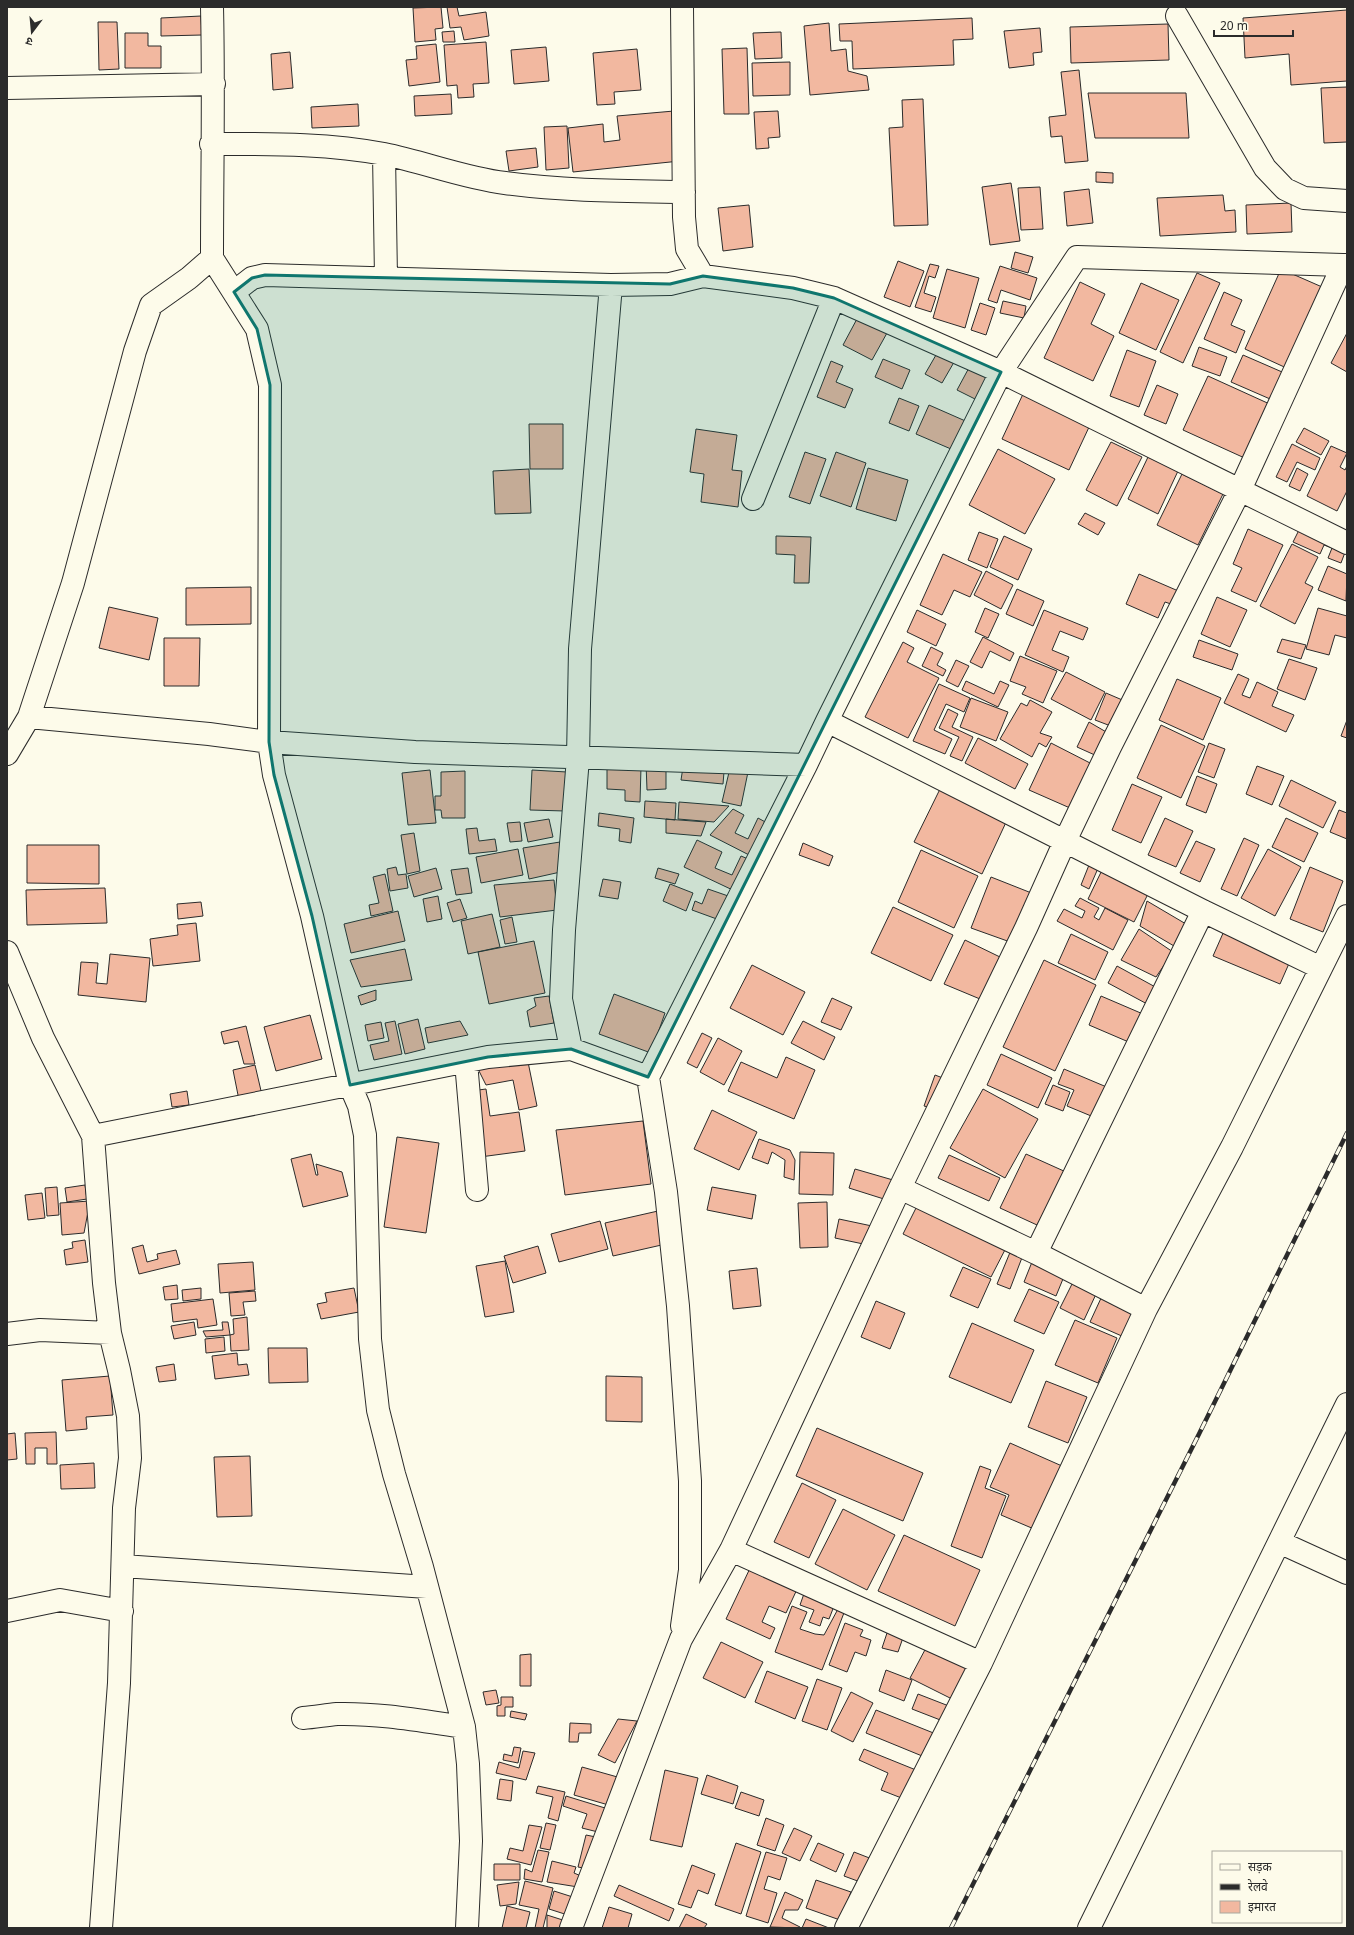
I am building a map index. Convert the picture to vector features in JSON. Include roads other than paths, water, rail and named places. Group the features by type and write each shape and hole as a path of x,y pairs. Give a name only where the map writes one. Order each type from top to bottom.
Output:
{"street":[{"path":"212,7 214,84 211,144 212,258 257,329 270,385 269,742 274,775 312,916 350,1085 359,1106 364,1135 370,1339 378,1410 394,1474 427,1587 464,1727 468,1764 471,1840 467,1928"},
{"path":"682,7 684,217 687,249 702,276"},
{"path":"1177,16 1266,168 1285,188 1304,198 1347,200"},
{"path":"7,88 214,84"},
{"path":"211,144 300,144 337,146 384,154 503,183 556,189 684,192"},
{"path":"384,154 386,278"},
{"path":"571,1928 681,1639 731,1550 900,1188 1026,928 1065,841 1110,747 1240,490 1345,265 1077,257 1001,372 806,765 648,1077 666,1192 678,1306 690,1481 690,1570 681,1639"},
{"path":"7,754 29,717 74,583 135,351 151,305 189,278 212,258"},
{"path":"234,292 252,278 265,275 611,286 670,284 702,276 794,288 834,298 1001,372 1347,543"},
{"path":"571,1049 561,999 564,930 578,758 580,649 611,286"},
{"path":"753,499 834,298"},
{"path":"29,717 209,734 269,742 415,752 806,765"},
{"path":"827,721 1203,911 1321,968"},
{"path":"1036,1253 1203,911"},
{"path":"846,1928 981,1663 1146,1309 1232,1147 1347,916"},
{"path":"7,952 43,1038 94,1136 104,1283 110,1333 128,1416 130,1458 124,1508 119,1682 101,1928"},
{"path":"94,1136 466,1062 488,1056 571,1049 648,1077"},
{"path":"466,1062 477,1190"},
{"path":"900,1188 1036,1253 1146,1309"},
{"path":"7,1334 40,1330 110,1333"},
{"path":"1089,1928 1347,1404"},
{"path":"1279,1542 1347,1573"},
{"path":"731,1550 981,1663"},
{"path":"123,1566 427,1587"},
{"path":"7,1611 60,1600 122,1611"},
{"path":"303,1718 337,1714 365,1715 396,1717 464,1727"}],"railway":[{"path":"951,1928 1199,1434 1347,1133"}]}
